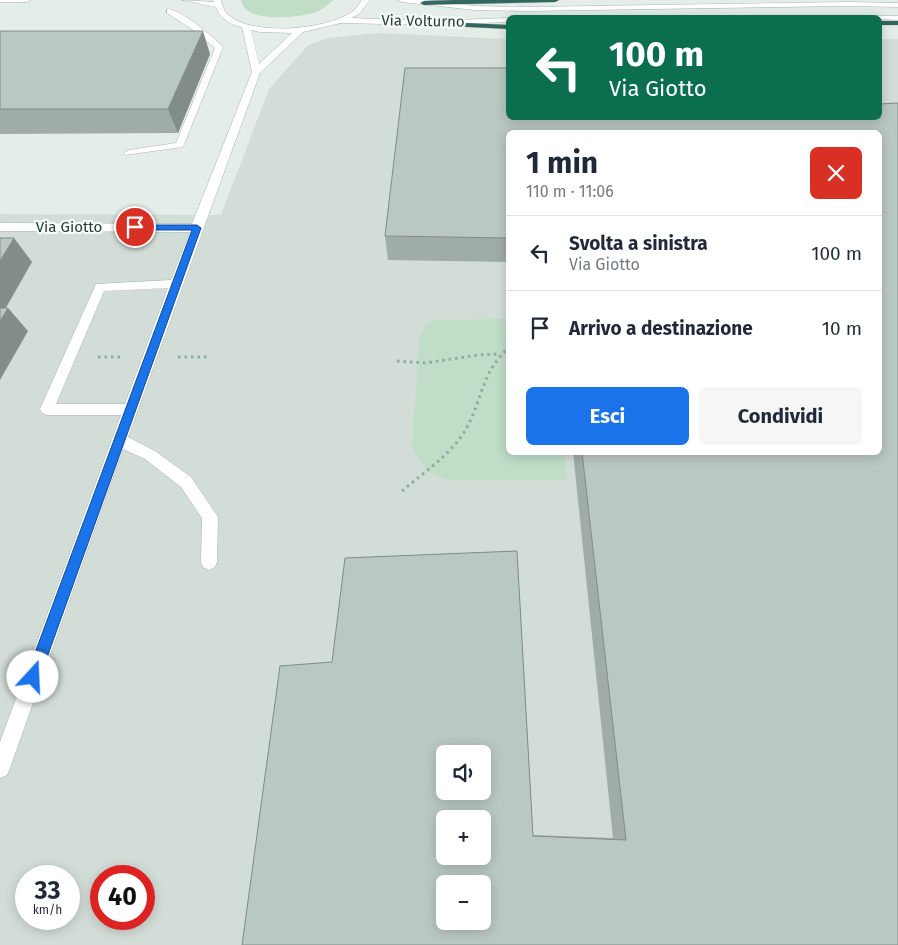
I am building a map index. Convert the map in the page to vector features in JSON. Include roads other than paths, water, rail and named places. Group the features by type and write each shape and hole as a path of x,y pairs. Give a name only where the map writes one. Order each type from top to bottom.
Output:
{"highway":[{"path":"424,3 555,0"},
{"path":"428,23 506,27"},
{"path":"882,23 898,23"}],"street":[{"path":"0,0 27,0"},
{"name":"Via Volturno","path":"186,0 217,3 222,15 232,22 246,27 281,31 300,30 338,22 361,20 428,23 506,20"},
{"name":"Via Volturno","path":"338,22 351,15 366,0"},
{"name":"Via Volturno","path":"402,0 475,8 520,9 846,4 898,5"},
{"path":"129,153 180,145 200,90 219,47 196,28 170,11"},
{"path":"882,18 898,18"},
{"path":"246,27 256,72"},
{"path":"0,768 176,284 256,72 280,47 300,30"},
{"name":"Via Giotto","path":"0,227 197,228"},
{"path":"130,410 47,409 100,287 176,284"},
{"path":"120,440 150,455 186,482 210,516 209,562"}]}
